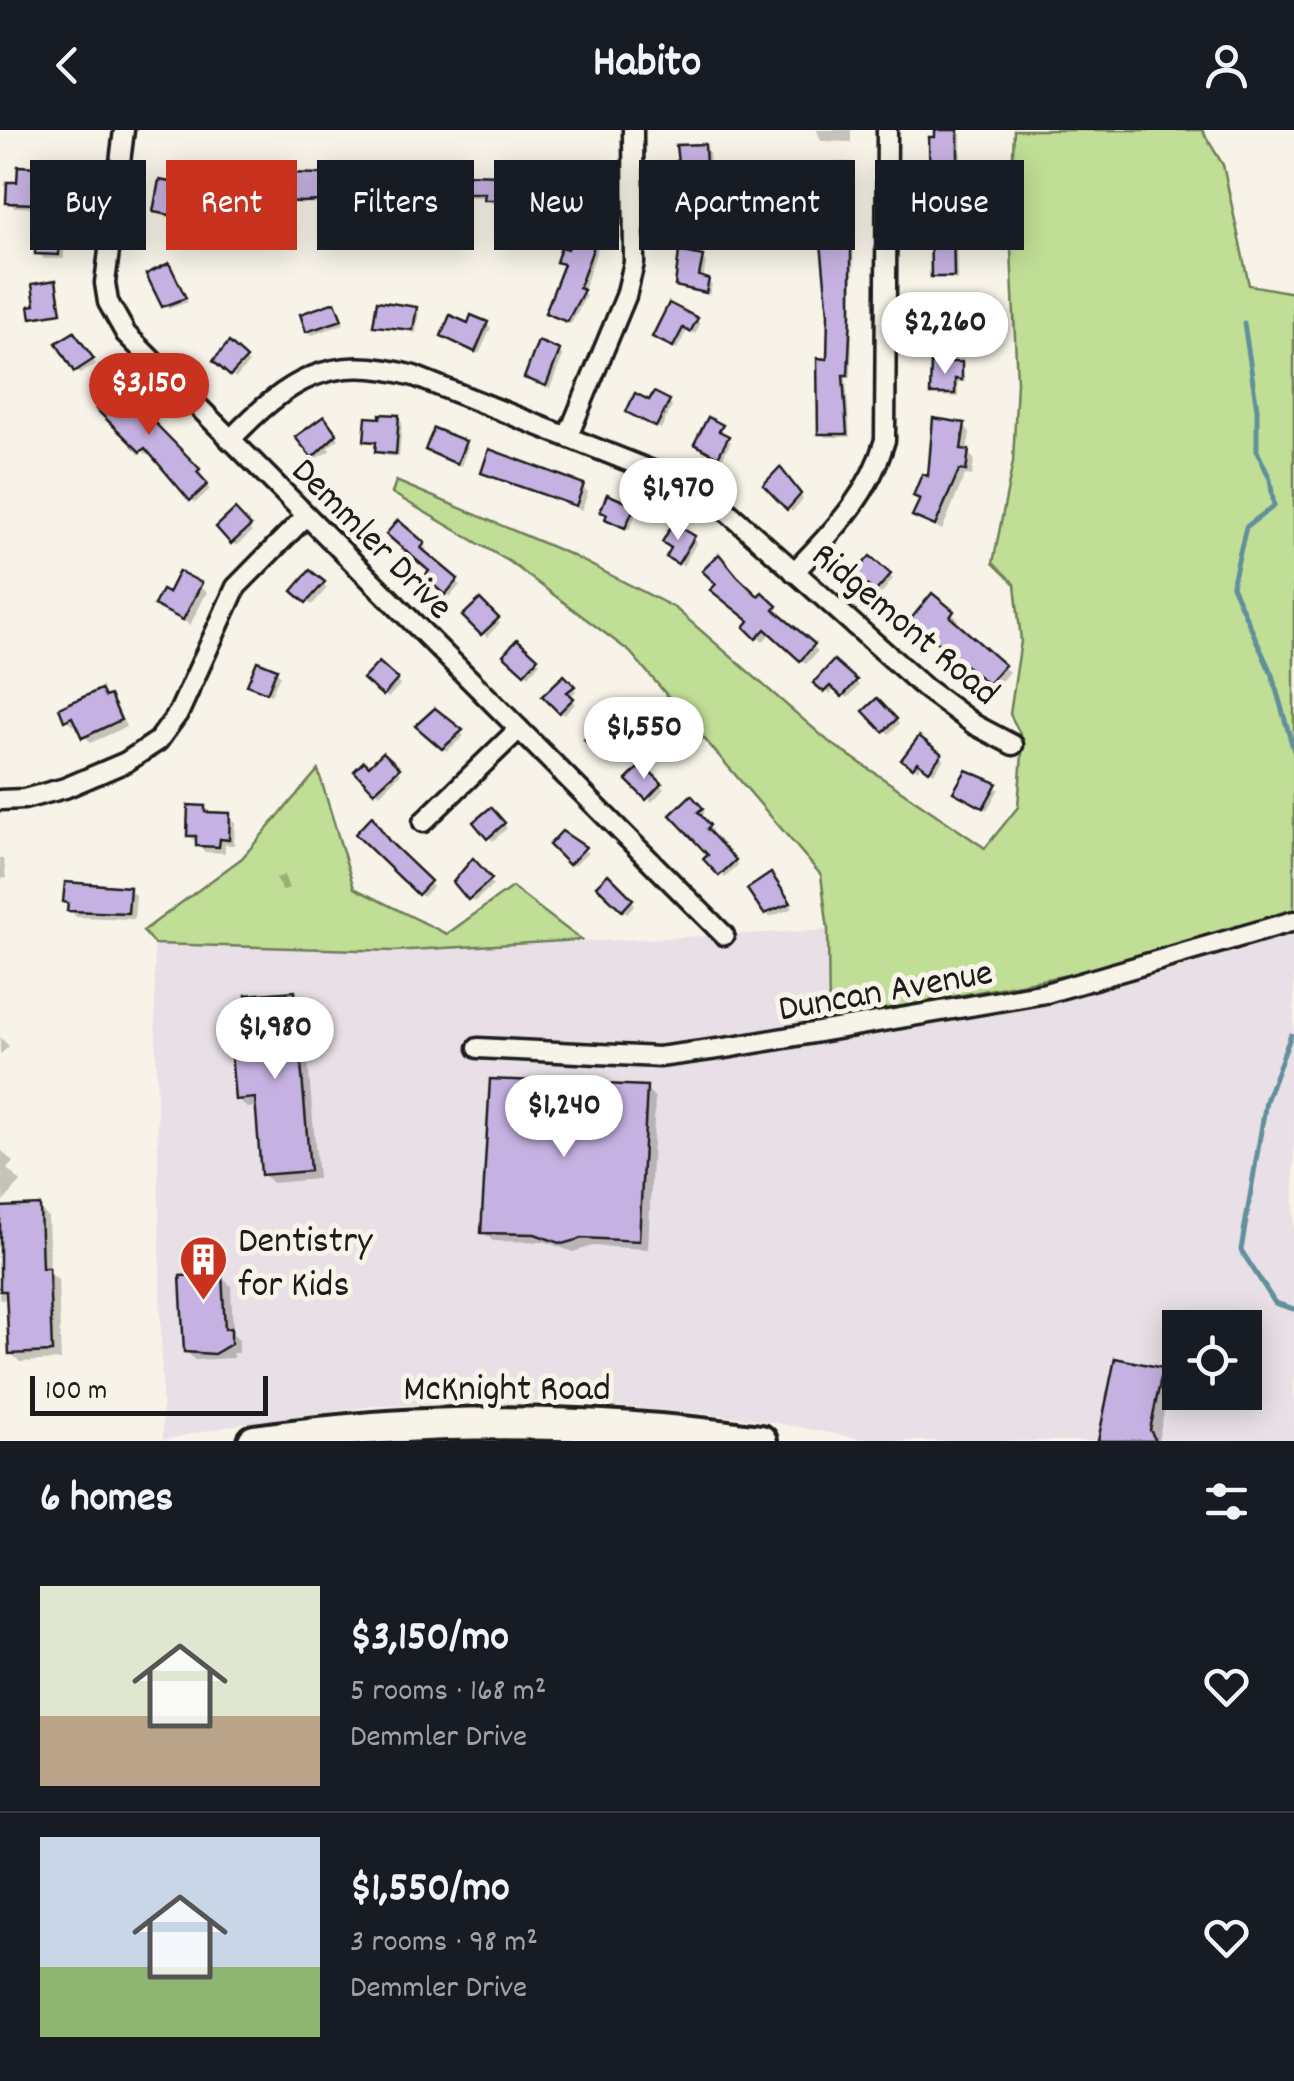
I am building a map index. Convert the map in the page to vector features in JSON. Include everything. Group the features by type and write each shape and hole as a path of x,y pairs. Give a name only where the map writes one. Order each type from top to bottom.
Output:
{"highway":[{"name":"McKnight Road","path":"254,1441 404,1424 510,1421 614,1425 761,1441"}],"street":[{"name":"Demmler Drive","path":"124,130 106,259 108,302 137,347 724,934"},
{"path":"568,436 626,296 634,263 633,130"},
{"path":"794,572 856,504 874,474 885,440 887,130"},
{"name":"Ridgemont Road","path":"230,440 291,385 333,369 353,366 414,376 688,485 729,513 925,688 1013,745"},
{"path":"0,800 24,799 75,784 158,741 179,712 236,586 306,516"},
{"path":"424,822 519,729"},
{"name":"Duncan Avenue","path":"478,1048 659,1057 732,1046 1046,993 1294,921"}],"shaded area":[{"path":"1294,921 1294,1441 872,1441 750,1418 558,1401 374,1406 244,1423 163,1440 154,944 393,951 828,930 829,1029 988,1004"}],"green space":[{"path":"1014,130 1202,130 1223,165 1249,285 1294,293 1294,910 1073,974 829,1020 828,930 821,875 630,652 510,562 392,493 396,481 569,554 675,608 828,741 985,848 1018,807 1023,740 1010,714 1021,641 1015,584 993,563 1013,462 1017,382 1011,250 1024,250 1024,160 1013,160"},
{"path":"318,770 354,888 447,934 512,887 581,940 393,951 154,944 143,931 242,858"}],"building":[{"path":"935,130 958,130 958,160 929,160 929,137 935,137"},
{"path":"705,144 706,160 678,160 676,145"},
{"path":"18,166 30,167 30,204 6,203 7,182 17,182"},
{"path":"297,173 317,174 317,201 297,202"},
{"path":"474,174 494,175 494,200 484,200 485,193 474,193"},
{"path":"159,180 166,181 166,214 153,212"},
{"path":"35,250 59,250 59,255 35,254"},
{"path":"560,250 593,250 579,288 584,290 567,322 545,313 564,264 556,262"},
{"path":"822,250 851,250 848,375 843,375 847,434 818,434 817,358 827,359 828,314"},
{"path":"931,250 954,250 954,277 931,277"},
{"path":"679,251 703,256 699,276 709,279 706,293 675,286"},
{"path":"169,263 186,298 162,307 146,274"},
{"path":"56,280 61,313 31,318 29,306 35,305 32,284"},
{"path":"377,301 417,307 413,330 373,326"},
{"path":"335,302 342,320 306,332 300,314"},
{"path":"669,303 698,318 690,332 683,328 673,347 652,337"},
{"path":"930,306 952,306 952,333 930,333"},
{"path":"450,315 468,323 471,315 488,322 475,352 441,336"},
{"path":"74,332 94,359 74,372 56,343"},
{"path":"538,341 560,350 546,386 524,378"},
{"path":"229,342 247,358 230,376 213,361"},
{"path":"931,362 962,362 962,380 955,379 955,394 930,394"},
{"path":"111,378 200,469 197,472 208,484 190,501 145,448 140,452 96,409 102,404 93,395"},
{"path":"654,392 670,400 656,427 626,412 635,393 649,400"},
{"path":"380,414 399,415 396,454 375,452 376,442 364,441 366,417 380,418"},
{"path":"324,416 337,434 312,458 295,437"},
{"path":"708,417 723,425 719,431 729,436 718,457 694,444"},
{"path":"933,418 965,423 961,449 969,450 966,471 959,470 935,526 912,516 920,499 913,496 922,474 928,476"},
{"path":"434,428 466,441 457,464 425,450"},
{"path":"489,449 584,484 576,506 481,473"},
{"path":"780,467 801,494 787,510 763,485"},
{"path":"607,494 635,506 625,528 605,519 607,514 600,512"},
{"path":"235,509 251,526 231,544 216,527"},
{"path":"398,520 425,543 421,548 458,579 445,595 424,577 429,571 386,534"},
{"path":"673,523 695,536 678,564 666,557 671,548 662,542"},
{"path":"719,554 758,596 762,592 777,606 774,610 815,644 800,661 765,629 756,639 744,627 749,621 710,590 716,584 702,571"},
{"path":"870,556 891,574 875,592 854,574"},
{"path":"310,570 325,582 306,603 292,591"},
{"path":"179,571 202,583 183,620 154,605 162,590 168,593"},
{"path":"932,593 954,611 950,617 1005,665 988,684 910,620"},
{"path":"480,599 499,618 481,635 462,616"},
{"path":"517,639 538,658 524,674 503,655"},
{"path":"834,660 857,680 842,697 830,686 824,692 813,683"},
{"path":"257,661 277,669 267,693 247,685"},
{"path":"379,662 398,679 383,696 363,679"},
{"path":"564,675 575,686 567,692 574,698 559,713 542,696"},
{"path":"101,689 105,697 110,695 121,720 82,738 72,717 64,721 59,708"},
{"path":"877,698 897,719 883,732 863,711"},
{"path":"435,708 463,730 442,749 415,726"},
{"path":"606,715 620,728 615,734 627,744 610,763 584,740"},
{"path":"919,736 942,754 929,771 917,762 913,768 901,760"},
{"path":"383,752 400,768 374,792 354,771 364,761 369,766"},
{"path":"642,764 662,783 646,800 626,780"},
{"path":"966,770 997,783 983,808 953,792"},
{"path":"691,795 703,808 698,812 710,825 707,829 736,860 719,876 703,859 708,855 670,815"},
{"path":"188,805 205,806 205,812 230,813 229,840 220,839 219,847 196,846 196,836 187,836"},
{"path":"491,807 505,823 487,839 473,822"},
{"path":"372,816 389,841 431,881 418,895 355,834"},
{"path":"562,831 586,847 569,865 549,845"},
{"path":"473,858 492,879 468,900 453,882"},
{"path":"771,873 791,903 764,914 747,889"},
{"path":"608,874 633,899 622,911 596,886"},
{"path":"65,882 130,887 128,913 67,911 68,903 63,902"},
{"path":"295,991 310,1171 261,1175 255,1098 235,1100 231,1052 251,1050 246,995"},
{"path":"490,1079 647,1086 639,1241 583,1238 562,1244 535,1234 481,1233"},
{"path":"40,1205 42,1268 49,1268 52,1352 9,1354 6,1291 0,1291 0,1207"},
{"name":"Dentistry for Kids","path":"222,1274 225,1329 231,1328 231,1344 214,1354 184,1352 180,1276"},
{"path":"1115,1358 1162,1368 1150,1430 1156,1441 1098,1441"}],"waterway":[{"path":"1244,323 1257,409 1257,451 1270,479 1274,506 1246,527 1232,586 1272,675 1294,751"},
{"path":"1291,1035 1266,1101 1241,1250 1275,1303 1294,1309"}],"place":[{"name":"Dentistry for Kids","path":"203,1302"}]}
